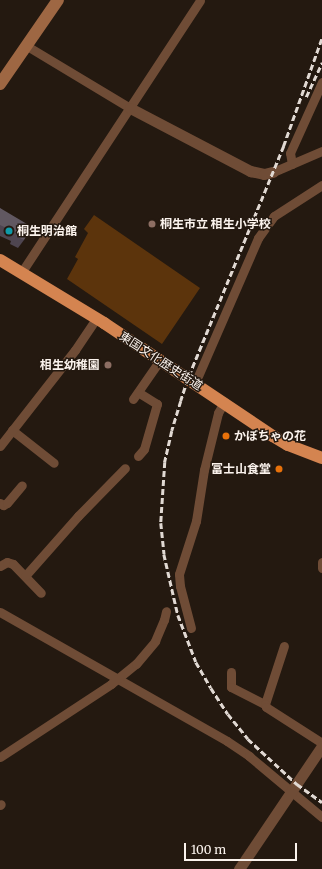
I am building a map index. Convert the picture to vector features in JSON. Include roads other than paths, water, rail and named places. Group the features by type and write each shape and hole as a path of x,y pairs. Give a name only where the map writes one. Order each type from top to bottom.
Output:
{"highway":[{"name":"東国文化歴史街道","path":"0,260 196,383 283,442 322,458"}],"main road":[{"path":"1,81 58,0"}],"street":[{"path":"21,273 200,0"},
{"path":"27,46 130,108 250,171 264,174 274,172 322,150"},
{"path":"292,164 290,153 322,82"},
{"path":"196,383 245,265 258,238 270,220 286,207 322,185"},
{"path":"0,446 75,350 96,319"},
{"path":"138,456 144,449 157,412 157,404 136,396 160,360"},
{"path":"192,628 180,586 179,574 196,521 204,470 218,413 224,402"},
{"path":"12,430 54,463"},
{"path":"25,576 78,516 125,468"},
{"path":"0,503 3,505 7,503 22,484"},
{"path":"0,566 7,562 11,563 41,592"},
{"path":"322,562 322,568"},
{"path":"0,757 118,678 136,664 149,649 164,620 166,611"},
{"path":"0,612 227,741 250,756 322,817"},
{"path":"265,704 284,646"},
{"path":"231,672 231,687 265,704 266,707 322,744 239,869"}],"railway":[{"path":"322,39 284,146 188,379 172,431 165,462 161,523 164,554 178,615 196,662 211,688 228,714 248,739 297,784 322,802"},
{"path":"306,97 322,62"}],"place":[{"name":"桐生市立 相生小学校","path":"152,224"},
{"name":"桐生明治館","path":"9,231"},
{"name":"相生幼稚園","path":"108,365"},
{"name":"かぼちゃの花","path":"226,436"},
{"name":"冨士山食堂","path":"279,469"}]}
